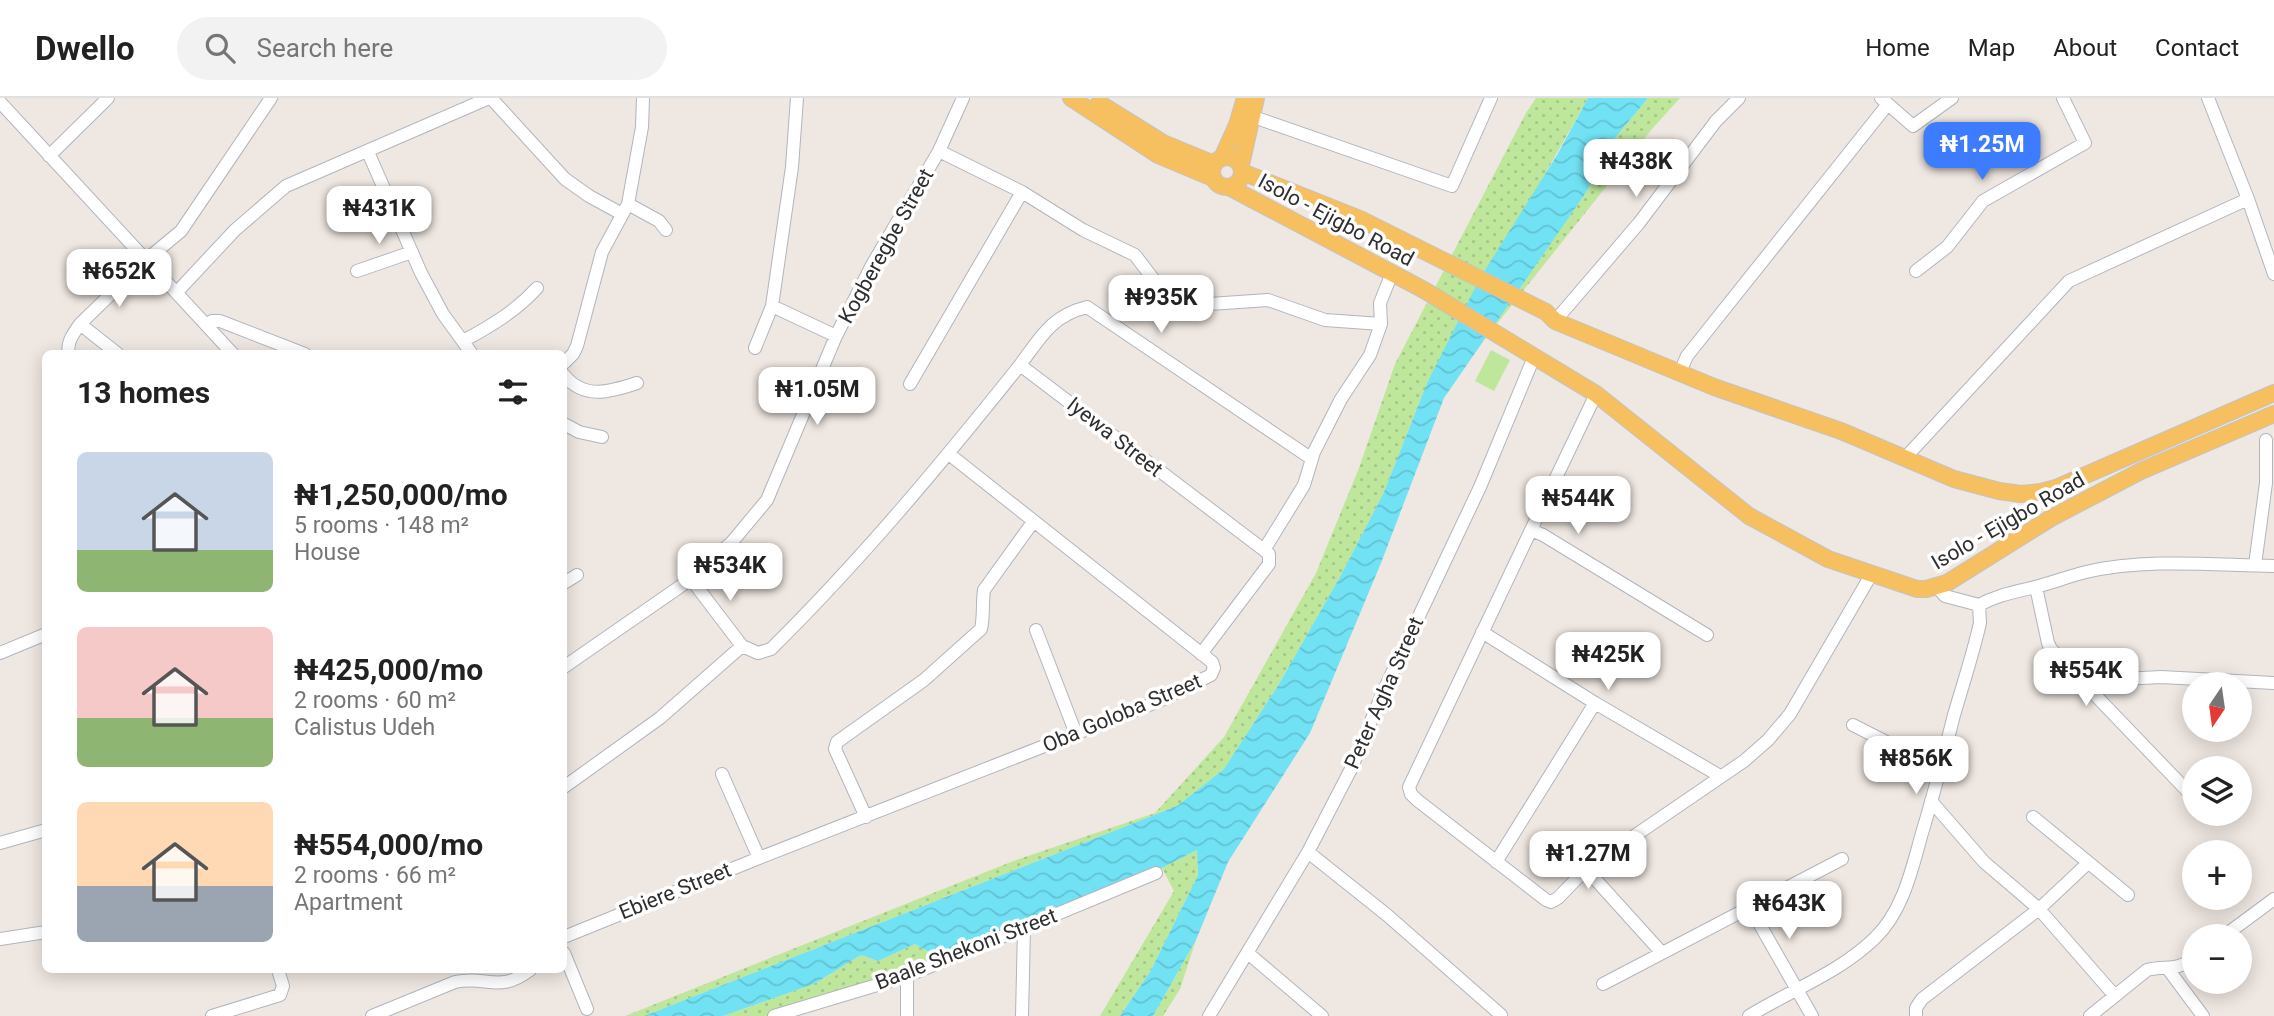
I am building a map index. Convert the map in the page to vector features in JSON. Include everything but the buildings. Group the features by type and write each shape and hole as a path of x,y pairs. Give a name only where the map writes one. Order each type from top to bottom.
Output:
{"main road":[{"path":"1071,98 1158,155 1216,167 1230,157 1242,168"},
{"path":"1091,98 1163,143 1216,167"},
{"path":"1245,98 1237,125 1216,167 1220,185 1229,187 1240,180 1256,98"},
{"name":"Isolo - Ejigbo Road","path":"1242,168 1360,219 1550,316 1714,387 1841,431 1954,479 1999,491 2021,494 2056,488 2274,393"},
{"name":"Isolo - Ejigbo Road","path":"1229,187 1424,290 1596,394 1749,516 1808,549 1871,575 1917,589 1947,583 2065,512 2141,471 2274,414"},
{"path":"2056,488 2065,512"}],"street":[{"path":"49,156 108,98"},
{"path":"68,350 72,336 80,324 146,260 181,231 271,98"},
{"path":"177,292 235,230 286,186 490,98 565,179 589,196 659,221 666,230"},
{"path":"567,360 577,346 602,252 625,209 642,127 643,98"},
{"path":"755,348 772,306 792,167 797,98"},
{"name":"Kogberegbe Street","path":"567,665 691,579 732,542 767,500 836,336 872,265 939,151 963,98"},
{"path":"1251,116 1452,186 1491,98"},
{"path":"1550,316 1639,223 1716,121 1739,98"},
{"path":"1680,372 1687,356 1884,101 1913,126 1952,98"},
{"path":"1916,271 1947,247 1983,201 2085,143 2063,98"},
{"path":"2208,98 2274,274"},
{"path":"0,103 229,350"},
{"path":"939,151 1022,192 1083,230 1135,255 1157,284 1181,303 1268,300 1325,320 1381,324"},
{"path":"368,152 443,314 469,350"},
{"path":"910,384 1022,192"},
{"path":"1905,458 2069,281 2248,199"},
{"path":"357,271 412,252"},
{"path":"1201,654 1269,564 1269,554 1264,550 1304,485 1312,459 1341,399 1370,355 1381,324 1380,303 1392,273"},
{"path":"463,341 493,326 507,313 522,305 537,288"},
{"path":"772,306 836,336"},
{"path":"691,579 742,646 758,653 771,649 842,576 949,454 1051,323 1075,310 1087,307 1312,459"},
{"path":"206,325 212,321 220,321 294,350"},
{"path":"80,324 113,350"},
{"name":"Peter Agha Street","path":"1209,1016 1249,954 1308,852 1350,769 1384,690 1480,487 1529,354"},
{"name":"Iyewa Street","path":"1020,365 1264,550"},
{"path":"567,378 572,384 591,393 637,383"},
{"path":"1596,394 1409,787 1417,800 1546,900 1552,902 1558,898 1586,869 1744,761 1768,740 1790,714 1871,575"},
{"path":"567,426 579,432 602,437"},
{"path":"2255,565 2266,483 2266,440"},
{"name":"Oba Goloba Street","path":"787,848 1159,701 1211,675 1214,667 1201,654 949,454"},
{"path":"866,817 835,749 836,742 924,680 981,629 984,590 1033,522"},
{"path":"1531,530 1707,635"},
{"path":"1937,586 1945,596 1979,605 1996,596 2087,572 2123,567 2177,564 2274,566"},
{"path":"567,581 577,575"},
{"path":"2036,587 2048,643 2056,654 2182,785"},
{"path":"1749,1016 1832,971 1874,940 1887,925 1909,879 1941,770 1980,623 1979,605"},
{"path":"1036,630 1076,734"},
{"path":"1482,632 1595,703 1720,776"},
{"path":"0,653 42,636"},
{"path":"567,785 660,718 742,646"},
{"path":"2084,681 2161,677 2274,683"},
{"path":"1496,862 1595,703"},
{"path":"1853,725 1941,770"},
{"path":"722,775 759,858"},
{"path":"1931,801 1984,862 2039,909 2115,996"},
{"path":"2033,817 2128,895"},
{"path":"0,844 42,831"},
{"name":"Ebiere Street","path":"567,936 787,848"},
{"path":"1308,852 1387,915 1501,1015"},
{"path":"1602,984 1751,909 1842,859"},
{"path":"1916,1016 1916,1008 1922,999 2039,909 2088,863"},
{"path":"1586,869 1662,953"},
{"name":"Baale Shekoni Street","path":"774,1016 907,976 1156,873"},
{"path":"2240,924 2274,899"},
{"path":"1751,909 1812,1016"},
{"path":"1022,1016 1024,929"},
{"path":"0,939 42,933"},
{"path":"1249,954 1322,1016"},
{"path":"567,960 587,1009"},
{"path":"2090,1016 2147,970 2182,966"},
{"path":"2168,969 2203,1016"},
{"path":"212,1016 280,995 283,991 279,973"},
{"path":"372,1016 455,982 470,979 487,984 506,982 526,973"},
{"path":"907,976 907,1016"}],"green space":[{"path":"1536,98 1588,98 1427,383 1384,492 1341,575 1279,684 1224,769 1177,806 644,1016 625,1016 1016,860 1155,813 1224,737 1316,573 1359,468 1395,364"},
{"path":"1648,98 1680,98 1652,129 1484,340 1585,194 1615,138"},
{"path":"1491,350 1510,360 1494,391 1475,381"},
{"path":"1197,850 1198,875 1150,972 1120,1016 1100,1016 1174,891 1162,868"},
{"path":"1196,940 1180,989 1163,1016 1153,1016"},
{"path":"915,944 945,961 794,1016 723,1016 814,984 861,955 878,961"}],"water":[{"path":"1588,98 1648,98 1615,138 1585,194 1444,398 1381,563 1310,733 1228,862 1196,940 1153,1016 1120,1016 1150,972 1198,875 1197,850 1162,868 1125,880 945,961 915,944 878,961 861,955 814,984 723,1016 644,1016 1177,806 1224,769 1279,684 1341,575 1384,492 1427,383 1480,278 1557,155"}]}
